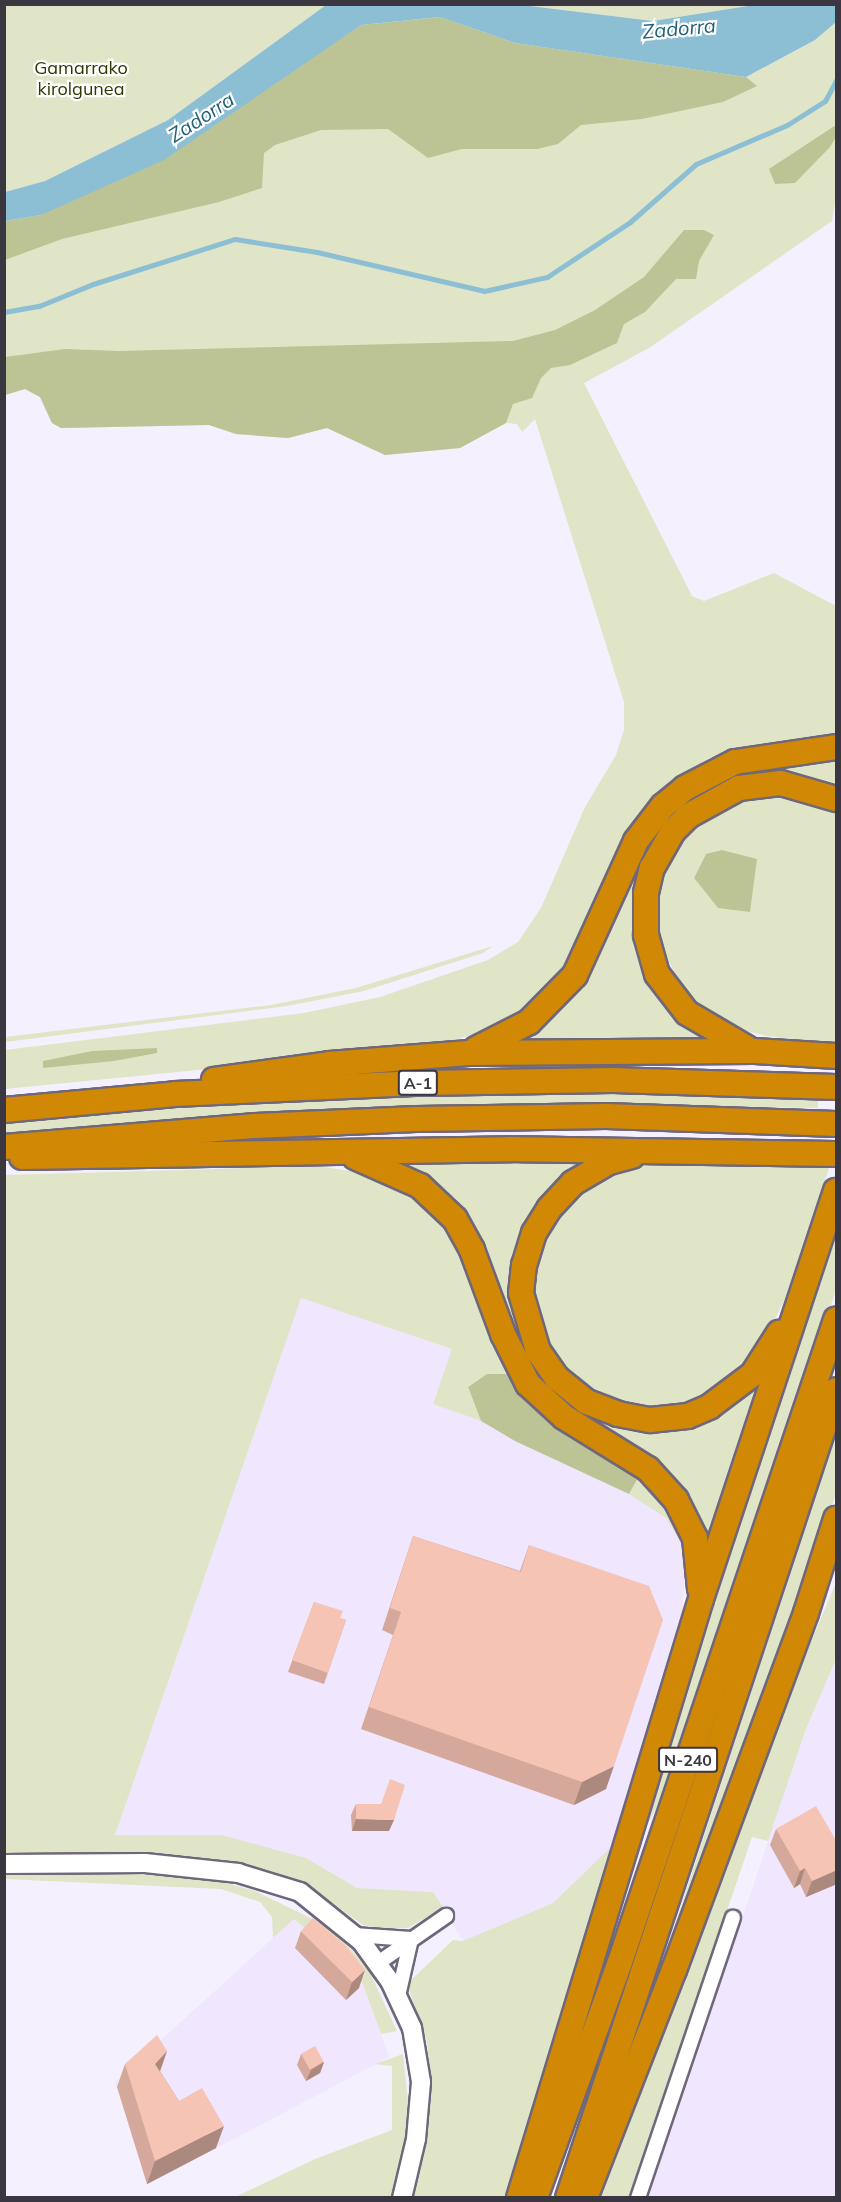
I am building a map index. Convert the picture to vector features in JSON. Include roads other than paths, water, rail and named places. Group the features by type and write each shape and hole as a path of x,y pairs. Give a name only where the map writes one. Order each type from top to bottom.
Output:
{"highway":[{"path":"469,1053 529,1022 575,975 636,842 663,806 685,788 735,762 837,747"},
{"path":"754,1051 687,1013 657,974 646,935 646,893 652,868 673,831 688,816 739,788 781,783 837,800"},
{"path":"175,1094 223,1076 469,1053 754,1051 837,1056"},
{"name":"A-1","path":"4,1110 175,1094 415,1083 612,1080 834,1087"},
{"name":"A-1","path":"4,1147 255,1126 416,1119 606,1116 828,1123"},
{"path":"657,1150 609,1162 573,1183 549,1209 534,1233 524,1265 521,1293 538,1351 557,1378 587,1402 618,1414 650,1420 688,1416 709,1407 753,1374 799,1301"},
{"path":"4,1156 61,1159 657,1150 837,1154"},
{"path":"342,1153 420,1186 455,1219 472,1250 503,1334 528,1384 564,1417 648,1469 676,1500 695,1538 700,1599"},
{"path":"519,2198 700,1599 837,1191"},
{"name":"N-240","path":"535,2198 619,1965 837,1320"},
{"name":"N-240","path":"568,2198 837,1390"},
{"path":"585,2198 806,1613 837,1519"},
{"path":"806,1613 837,1563"}],"street":[{"path":"4,1864 145,1863 238,1873 300,1892 354,1935 378,1963 398,1996 412,2028 421,2082 416,2139 402,2198"},
{"path":"378,1963 446,1916"},
{"path":"638,2198 733,1918"},
{"path":"354,1935 411,1939"},
{"path":"398,1996 411,1939"}],"water":[{"name":"Zadorra","path":"326,5 522,5 653,21 754,5 836,5 836,22 815,40 746,77 515,43 440,17 361,25 164,160 41,215 5,221 5,192 45,181 168,120"}],"waterway":[{"path":"4,312 39,306 93,284 235,239 317,252 484,291 547,277 630,222 696,164 787,125 825,101 836,80"}],"park label":[{"name":"Gamarrako kirolgunea","path":"81,79"}]}
